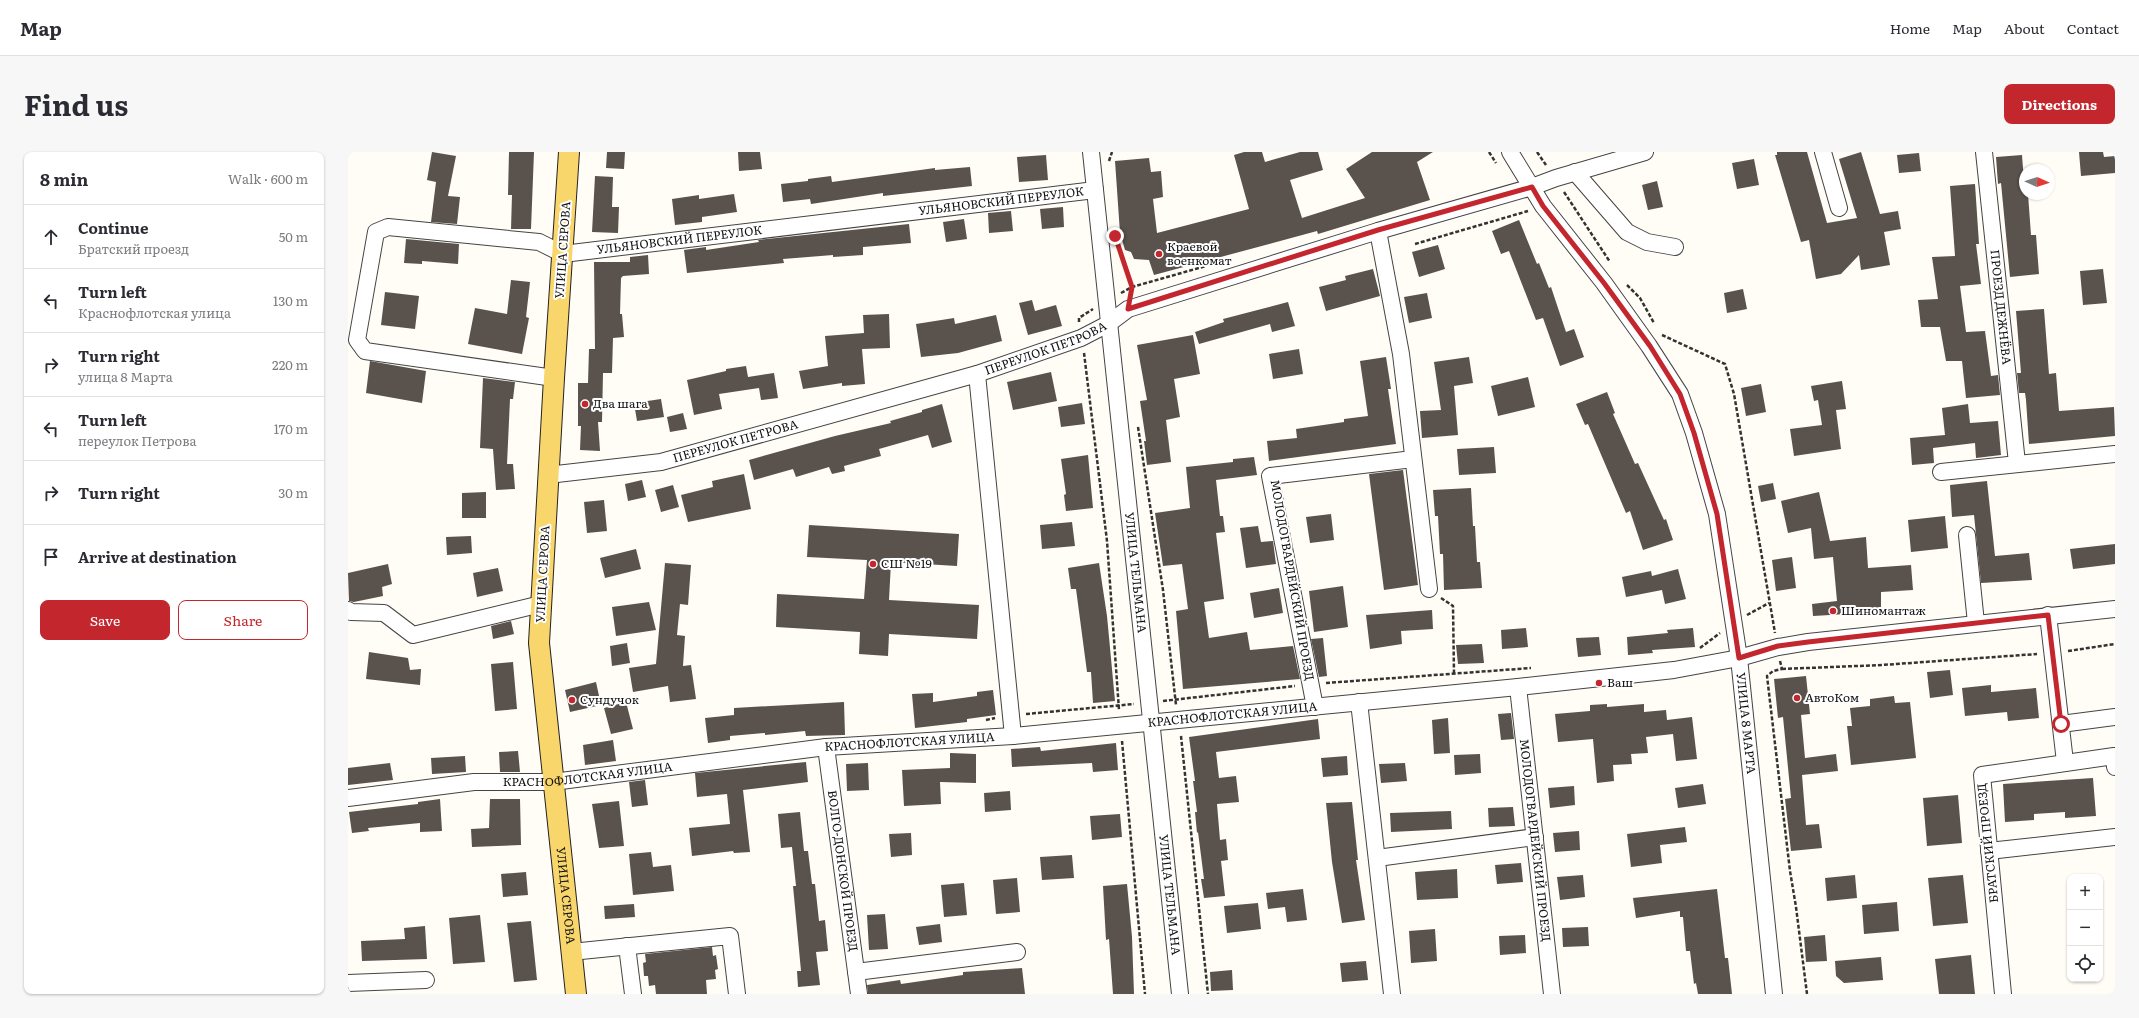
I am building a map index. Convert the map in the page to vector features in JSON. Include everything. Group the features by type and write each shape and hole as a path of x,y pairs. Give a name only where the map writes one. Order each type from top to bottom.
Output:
{"main road":[{"name":"УЛИЦА СЕРОВА","path":"569,152 548,475 539,643 576,994"}],"street":[{"name":"УЛИЦА ТЕЛЬМАНА","path":"1091,152 1180,994"},
{"name":"УЛИЦА 8 МАРТА","path":"1510,152 1543,206 1608,289 1650,346 1680,394 1694,433 1717,514 1739,658 1774,994"},
{"name":"ПЕРЕУЛОК ПЕТРОВА","path":"548,475 661,462 977,374 1082,338 1108,324 1128,309 1378,230 1532,187 1575,172 1645,152"},
{"path":"1823,152 1839,208"},
{"name":"ПРОЕЗД ДЕЖНЁВА","path":"1984,152 2017,463"},
{"path":"1575,172 1627,232 1647,242 1676,247"},
{"name":"УЛЬЯНОВСКИЙ ПЕРЕУЛОК","path":"563,254 1095,190"},
{"path":"554,378 365,350 357,340 376,232 388,227 539,242 563,254"},
{"path":"1378,230 1401,354 1429,589"},
{"path":"977,374 1012,736"},
{"path":"1940,472 2115,454"},
{"name":"МОЛОДОГВАРДЕЙСКИЙ ПРОЕЗД","path":"1315,706 1270,476 1413,458"},
{"path":"1967,535 1976,623"},
{"path":"348,610 351,612 384,612 413,635 541,604"},
{"name":"КРАСНОФЛОТСКАЯ УЛИЦА","path":"348,798 474,782 553,782 826,747 1012,736 1518,687 1674,670 1739,658 1778,646 2048,615 2115,609"},
{"path":"2048,615 2065,762"},
{"name":"МОЛОДОГВАРДЕЙСКИЙ ПРОЕЗД","path":"1518,687 1552,994"},
{"path":"1359,702 1392,994"},
{"path":"2061,724 2115,718"},
{"name":"ВОЛГО-ДОНСКОЙ ПРОЕЗД","path":"826,747 859,994"},
{"name":"БРАТСКИЙ ПРОЕЗД","path":"2003,994 1982,775 2114,756 2115,768"},
{"path":"1377,858 1535,837"},
{"path":"1989,851 2115,837"},
{"path":"571,952 730,936 737,994"},
{"path":"627,946 633,994"},
{"path":"856,972 1017,952"},
{"path":"348,983 426,980"}],"path":[{"path":"1110,168 1109,160 1112,152"},
{"path":"1489,152 1497,164"},
{"path":"1415,244 1568,200"},
{"path":"1115,236 1132,287 1128,309"},
{"path":"1145,994 1120,725 1107,542 1079,318 1132,287 1209,265"},
{"path":"1138,426 1163,590 1208,994"},
{"path":"1429,589 1453,606 1454,674"},
{"path":"1699,649 1733,622 1769,603"},
{"path":"1782,669 1882,665 2053,652 2115,644"},
{"path":"986,720 1011,716 1310,684 1539,667"}],"building":[{"path":"432,152 456,156 448,196 460,197 457,224 431,222 436,182 427,180"},
{"path":"509,152 534,152 531,229 511,229 512,195 508,195"},
{"path":"607,152 625,152 624,169 606,168"},
{"path":"738,152 760,152 762,169 739,171"},
{"path":"1244,152 1262,152 1265,162 1300,152 1318,152 1323,170 1290,180 1302,218 1365,198 1346,169 1372,152 1433,152 1417,162 1430,200 1318,234 1317,231 1154,275 1149,260 1134,259 1131,252 1125,250 1120,233 1115,161 1149,158 1151,172 1161,171 1163,197 1153,199 1157,233 1249,209 1234,155"},
{"path":"1777,152 1807,152 1827,223 1857,218 1839,159 1861,152 1880,214 1898,211 1901,229 1884,232 1890,265 1861,270 1859,255 1841,274 1816,279 1809,240 1801,242 1775,155 1777,155"},
{"path":"2079,152 2103,152 2104,157 2115,156 2115,173 2081,176"},
{"path":"1919,153 1921,171 1899,173 1897,155"},
{"path":"1046,155 1048,180 1019,182 1017,157"},
{"path":"2022,155 2023,164 2019,164 2019,200 2028,200 2031,235 2036,235 2039,274 2010,277 2001,183 1998,184 1996,157"},
{"path":"1754,159 1759,185 1737,189 1732,163"},
{"path":"970,167 972,186 883,196 883,193 811,204 810,199 783,202 781,184 808,181 808,179 831,176 832,182 935,168 935,170"},
{"path":"595,176 613,177 612,207 619,207 618,233 592,232"},
{"path":"1657,181 1663,207 1648,210 1642,185"},
{"path":"1975,184 1979,244 1976,244 1981,284 1960,286 1966,332 1985,331 1991,376 1998,375 2000,395 1966,398 1962,361 1946,361 1940,327 1921,327 1918,300 1938,299 1932,257 1955,256 1950,186"},
{"path":"734,194 737,212 702,217 702,222 675,225 672,199 699,195 699,199"},
{"path":"1063,207 1064,227 1042,229 1040,209"},
{"path":"1011,211 1013,231 989,233 988,213"},
{"path":"964,219 967,239 946,242 943,222"},
{"path":"1519,220 1537,264 1539,263 1549,288 1551,287 1566,332 1574,329 1584,357 1560,366 1543,318 1536,320 1509,251 1501,254 1492,231"},
{"path":"909,224 911,243 863,247 863,255 833,257 833,255 783,259 784,263 687,273 684,250 706,247 706,250 759,242 758,240"},
{"path":"406,239 459,244 458,264 422,261 422,264 404,263"},
{"path":"1438,245 1445,269 1419,277 1412,252"},
{"path":"648,255 649,274 623,276 621,278 620,314 622,314 624,337 613,338 612,373 603,373 602,422 598,422 600,451 580,450 581,426 578,426 578,383 588,383 589,349 595,349 594,262 630,262 630,257"},
{"path":"1373,269 1380,296 1326,311 1319,287 1346,280 1345,276"},
{"path":"2103,269 2107,303 2083,305 2080,271"},
{"path":"511,280 530,282 526,317 529,318 522,354 468,344 475,308 507,314"},
{"path":"1743,289 1747,309 1727,313 1724,293"},
{"path":"385,292 419,296 415,329 381,325"},
{"path":"1427,293 1432,318 1409,323 1404,297"},
{"path":"1032,300 1035,311 1056,305 1062,326 1028,335 1019,303"},
{"path":"1288,302 1295,326 1272,332 1270,324 1199,344 1195,332 1224,322 1223,319"},
{"path":"2044,309 2049,374 2056,373 2059,411 2114,407 2115,436 2029,444 2025,393 2019,393 2017,373 2021,373 2016,311"},
{"path":"889,314 890,348 862,349 865,384 842,386 842,383 803,389 799,371 828,366 825,336 864,333 863,315"},
{"path":"996,315 1002,341 958,353 921,357 916,324 954,318 955,324"},
{"path":"1193,335 1200,374 1174,379 1180,417 1166,420 1171,462 1147,465 1144,441 1146,441 1140,401 1147,400 1137,345"},
{"path":"1299,349 1303,374 1273,379 1269,354"},
{"path":"1386,357 1391,389 1388,389 1396,444 1269,461 1267,441 1297,438 1296,429 1344,422 1344,419 1368,416 1360,361"},
{"path":"1469,357 1473,383 1454,386 1458,435 1422,438 1420,411 1441,410 1434,362"},
{"path":"370,361 426,371 422,403 366,393"},
{"path":"746,366 748,377 774,373 778,398 761,400 759,388 719,394 722,409 694,415 687,380 726,371 726,369"},
{"path":"1051,372 1057,401 1013,410 1007,382"},
{"path":"1528,377 1535,407 1498,416 1491,386"},
{"path":"483,378 515,382 513,399 510,399 507,464 513,464 515,489 496,490 493,449 480,448"},
{"path":"1842,381 1846,409 1836,410 1841,449 1794,456 1790,429 1822,425 1818,400 1814,401 1811,386"},
{"path":"1761,384 1766,412 1746,416 1741,388"},
{"path":"1607,392 1615,413 1613,414 1635,464 1638,463 1664,520 1666,519 1673,540 1643,550 1630,511 1626,513 1588,424 1585,425 1576,404"},
{"path":"661,399 664,417 637,421 634,403"},
{"path":"1082,403 1085,424 1061,427 1058,407"},
{"path":"942,404 952,442 932,448 928,435 879,449 881,456 844,466 845,471 832,474 829,467 796,477 793,469 754,480 749,460 835,436 891,423 890,421 922,412 922,410"},
{"path":"1968,404 1970,423 1998,421 2001,455 1976,458 1975,443 1933,448 1934,463 1912,465 1910,438 1945,435 1942,408"},
{"path":"683,413 687,429 670,432 667,417"},
{"path":"1494,447 1496,473 1459,475 1457,449"},
{"path":"1088,455 1093,508 1066,511 1064,495 1066,494 1061,459"},
{"path":"1254,457 1257,475 1216,480 1220,516 1223,516 1225,532 1216,533 1224,599 1204,602 1209,638 1247,632 1250,650 1293,646 1300,679 1183,689 1176,611 1188,609 1182,564 1163,566 1155,513 1190,508 1186,467 1233,462 1233,459"},
{"path":"1403,470 1418,585 1384,590 1369,474"},
{"path":"744,474 751,509 688,522 681,495 713,487 712,481"},
{"path":"642,480 646,497 628,501 625,484"},
{"path":"1987,481 1995,556 2029,553 2032,580 1981,583 1974,515 1952,517 1950,485"},
{"path":"1773,483 1776,499 1761,502 1758,486"},
{"path":"673,485 679,507 661,512 655,490"},
{"path":"1471,488 1473,526 1475,526 1477,562 1480,562 1482,588 1444,590 1443,554 1440,554 1438,516 1435,516 1433,490"},
{"path":"486,492 486,518 462,518 462,493"},
{"path":"1819,492 1830,541 1866,537 1868,568 1911,565 1913,590 1881,592 1881,612 1813,616 1812,604 1837,601 1833,557 1814,559 1811,528 1788,533 1781,501"},
{"path":"604,500 607,531 587,533 584,502"},
{"path":"1331,514 1334,540 1310,543 1306,517"},
{"path":"1945,516 1948,548 1911,552 1908,520"},
{"path":"1072,522 1075,546 1042,549 1040,525"},
{"path":"809,525 959,534 957,566 891,562 889,600 979,605 977,639 889,634 888,656 859,654 860,632 776,627 777,594 864,599 867,560 807,557"},
{"path":"1258,526 1261,542 1273,541 1276,564 1246,568 1240,528"},
{"path":"471,536 472,553 447,555 446,537"},
{"path":"2115,544 2115,564 2073,569 2070,549"},
{"path":"636,549 641,569 605,578 600,558"},
{"path":"1792,557 1796,588 1776,591 1772,560"},
{"path":"665,563 691,565 688,605 680,604 677,635 685,636 683,666 691,665 696,699 670,702 668,686 633,692 629,668 656,664"},
{"path":"1099,563 1107,616 1115,701 1093,703 1091,672 1087,672 1076,589 1071,589 1068,568"},
{"path":"388,564 392,584 382,587 383,596 354,602 349,601 348,573"},
{"path":"498,568 503,591 477,597 473,573"},
{"path":"1678,569 1686,599 1665,604 1662,590 1626,597 1622,577 1651,571 1652,576"},
{"path":"1343,586 1348,627 1314,632 1309,591"},
{"path":"1279,588 1283,613 1254,618 1250,593"},
{"path":"649,602 656,630 616,636 612,607"},
{"path":"1432,610 1433,629 1401,631 1402,644 1370,649 1366,615"},
{"path":"511,621 514,634 493,639 491,626"},
{"path":"1526,628 1528,647 1502,649 1501,630"},
{"path":"1693,628 1695,647 1652,650 1653,653 1628,655 1627,637 1668,633 1667,630"},
{"path":"1599,637 1601,655 1578,657 1576,638"},
{"path":"1323,638 1327,676 1319,677 1311,639"},
{"path":"627,643 630,663 612,666 610,646"},
{"path":"1482,644 1484,663 1458,664 1456,645"},
{"path":"369,652 408,658 410,670 421,669 420,685 366,679"},
{"path":"513,662 517,709 495,711 491,664"},
{"path":"1950,670 1953,695 1930,698 1927,672"},
{"path":"1806,676 1810,714 1801,715 1805,758 1836,754 1838,771 1802,775 1806,825 1819,824 1822,848 1791,851 1785,799 1791,798 1783,717 1778,718 1774,679"},
{"path":"596,682 601,705 570,712 565,690"},
{"path":"1991,685 1991,692 2036,688 2039,718 2008,721 2007,712 1965,716 1962,688"},
{"path":"993,690 996,715 967,719 967,722 915,728 912,694 933,693 933,702 977,696 977,692"},
{"path":"1894,696 1895,703 1910,702 1916,758 1851,765 1847,726 1852,726 1850,708 1870,706 1870,699"},
{"path":"626,702 633,729 611,734 604,708"},
{"path":"844,702 845,735 806,736 805,731 765,735 765,733 730,736 730,740 708,743 705,718 734,715 734,708"},
{"path":"1607,704 1607,707 1644,704 1644,712 1666,710 1667,720 1692,717 1697,759 1676,761 1673,734 1646,737 1648,753 1631,754 1632,764 1613,765 1614,781 1597,783 1593,739 1558,742 1555,714 1590,711 1590,705"},
{"path":"1511,713 1514,739 1501,740 1498,714"},
{"path":"1448,718 1450,753 1434,754 1432,720"},
{"path":"1318,719 1320,739 1216,752 1219,778 1236,776 1239,802 1217,804 1220,840 1226,839 1228,860 1221,861 1225,896 1204,898 1201,879 1204,879 1195,812 1197,812 1193,781 1195,781 1189,737"},
{"path":"613,740 616,761 585,765 583,745"},
{"path":"1116,743 1118,770 1093,772 1092,763 1012,767 1011,749 1040,747 1041,751"},
{"path":"518,751 520,772 500,772 499,752"},
{"path":"950,753 976,754 976,783 940,782 941,804 904,806 902,770 950,768"},
{"path":"1480,754 1481,773 1455,775 1454,755"},
{"path":"465,756 466,772 432,774 431,758"},
{"path":"1347,756 1348,775 1323,777 1321,758"},
{"path":"806,762 808,782 743,790 750,852 734,853 733,851 692,856 689,828 730,824 727,794 697,797 695,773"},
{"path":"390,763 393,780 348,785 348,768"},
{"path":"868,763 869,790 847,791 846,764"},
{"path":"1405,763 1407,781 1381,783 1379,764"},
{"path":"2093,778 2096,816 2065,818 2065,812 2034,814 2034,820 2005,822 2003,784"},
{"path":"645,780 648,805 632,807 629,782"},
{"path":"1703,784 1706,804 1678,808 1675,788"},
{"path":"1574,786 1575,805 1550,808 1548,788"},
{"path":"1010,791 1011,810 985,812 984,793"},
{"path":"1958,795 1962,843 1927,846 1923,798"},
{"path":"440,799 442,831 420,832 420,823 368,828 369,831 352,833 349,812 418,804 418,802"},
{"path":"490,799 520,799 521,845 472,847 471,829 489,828"},
{"path":"619,801 624,846 599,848 592,804"},
{"path":"1352,802 1358,860 1356,860 1365,920 1342,923 1332,862 1326,803"},
{"path":"1513,807 1515,826 1489,827 1488,808"},
{"path":"1451,811 1452,829 1391,832 1390,813"},
{"path":"800,812 804,851 808,851 812,884 815,884 819,921 825,920 828,951 816,952 820,985 798,987 797,971 801,971 793,886 796,886 792,847 781,848 778,814"},
{"path":"1120,814 1122,837 1092,840 1090,816"},
{"path":"1685,827 1687,842 1660,845 1662,863 1631,867 1627,834"},
{"path":"1579,831 1580,850 1555,852 1553,833"},
{"path":"911,833 912,855 891,857 889,834"},
{"path":"651,852 653,867 671,865 674,891 633,895 629,854"},
{"path":"1072,855 1074,878 1042,880 1040,857"},
{"path":"1521,863 1523,882 1497,884 1495,865"},
{"path":"1457,869 1458,898 1417,900 1415,872"},
{"path":"526,872 528,895 503,897 501,874"},
{"path":"1583,875 1585,897 1560,900 1557,877"},
{"path":"1855,875 1857,898 1827,901 1825,878"},
{"path":"1963,875 1968,923 1933,926 1928,878"},
{"path":"1017,878 1020,912 996,914 993,880"},
{"path":"964,883 967,915 944,917 941,885"},
{"path":"1127,884 1132,937 1134,994 1113,994 1109,939 1106,940 1103,886"},
{"path":"1303,889 1307,920 1287,922 1285,907 1268,909 1266,893"},
{"path":"1717,889 1725,958 1728,958 1732,994 1698,994 1696,983 1694,984 1690,951 1686,951 1683,917 1680,917 1680,911 1636,918 1633,898"},
{"path":"1897,902 1899,931 1864,934 1862,905"},
{"path":"1258,903 1261,929 1227,933 1224,906"},
{"path":"634,904 635,917 605,919 604,906"},
{"path":"885,914 888,949 869,950 867,915"},
{"path":"480,915 485,962 453,964 449,918"},
{"path":"531,921 537,980 514,982 507,923"},
{"path":"940,924 942,942 919,945 916,927"},
{"path":"425,926 427,959 362,961 361,941 405,939 404,928"},
{"path":"1588,927 1589,946 1563,947 1562,928"},
{"path":"1435,929 1437,961 1411,963 1409,931"},
{"path":"1525,935 1526,953 1500,955 1499,936"},
{"path":"1825,935 1827,961 1806,962 1804,937"},
{"path":"712,947 713,956 716,955 718,969 715,970 716,979 706,980 707,994 656,994 655,985 649,986 648,976 644,976 643,963 646,962 645,954"},
{"path":"1971,955 1975,994 1939,994 1935,959"},
{"path":"1881,957 1883,980 1844,983 1836,976 1835,961"},
{"path":"1366,961 1368,980 1342,982 1340,963"},
{"path":"1022,968 1025,994 868,994 867,985 900,980 901,984 963,975 963,972"},
{"path":"1232,970 1233,990 1211,991 1210,972"}],"place":[{"name":"Краевой военкомат","path":"1159,254"},
{"name":"Два шага","path":"585,404"},
{"name":"СШ №19","path":"873,564"},
{"name":"Шиномантаж","path":"1833,611"},
{"name":"Ваш","path":"1599,683"},
{"name":"АвтоКом","path":"1797,698"},
{"name":"Сундучок","path":"572,700"}],"route":[{"path":"1115,236 1126,264 1132,287 1128,309 1378,230 1532,187 1543,206 1604,283 1650,346 1680,394 1694,433 1717,514 1739,658 1778,646 2048,615 2061,724"}]}
